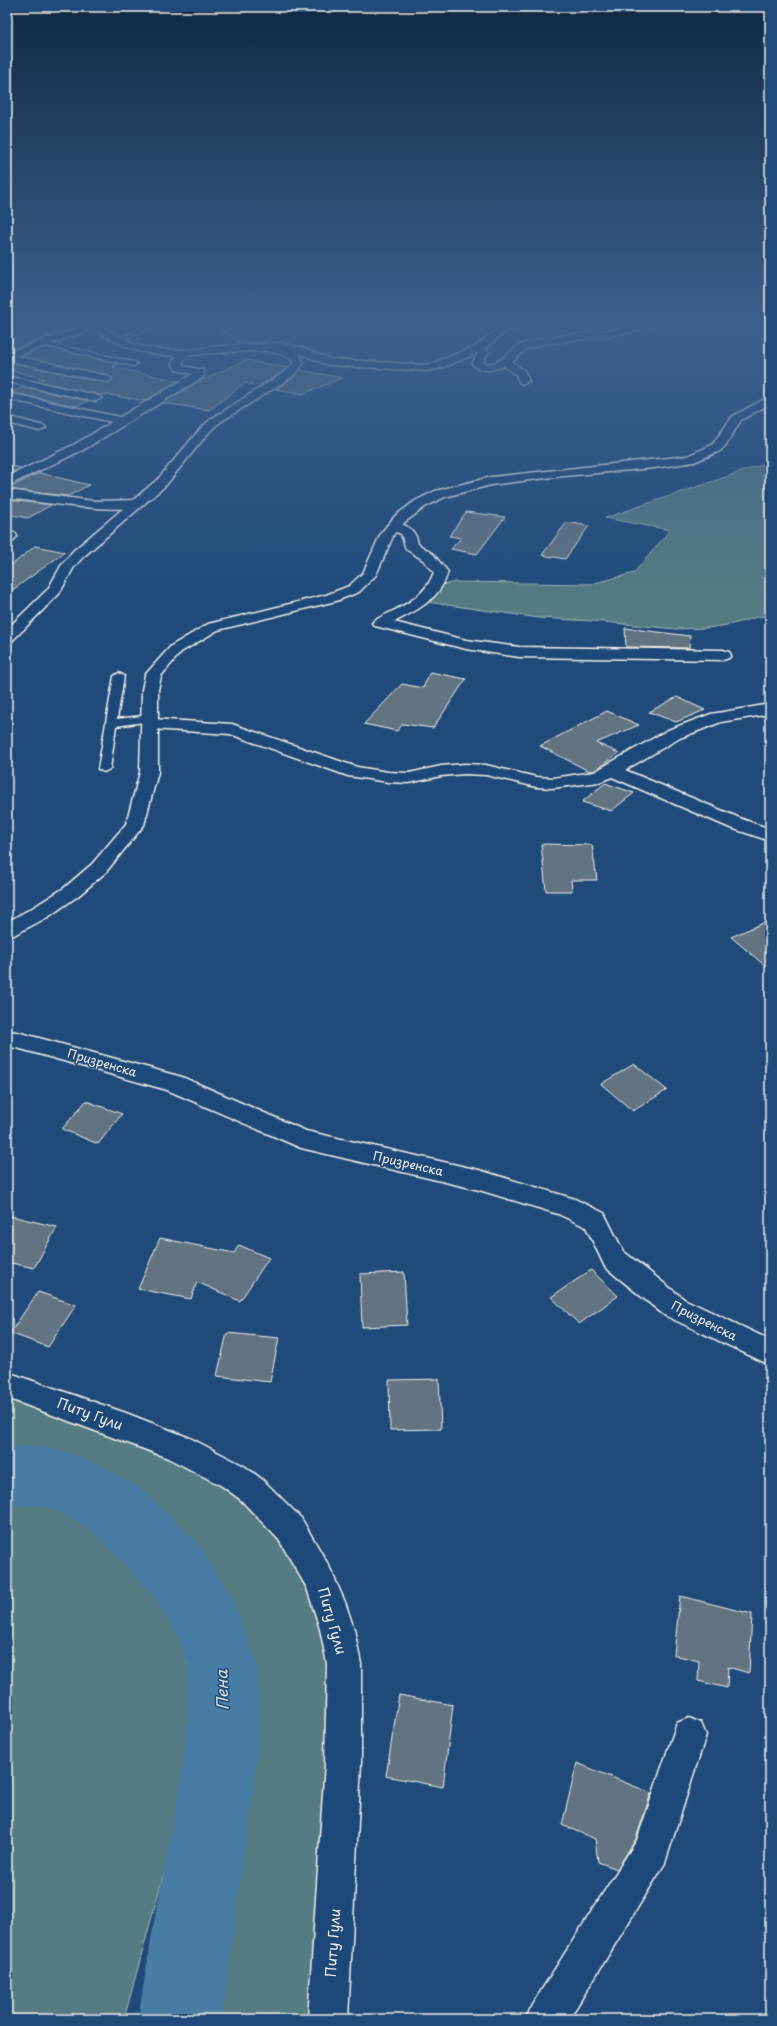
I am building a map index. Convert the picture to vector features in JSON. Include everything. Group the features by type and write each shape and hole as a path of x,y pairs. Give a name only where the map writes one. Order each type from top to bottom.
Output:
{"street":[{"path":"102,417 122,421"},
{"path":"7,482 56,460 129,417"},
{"path":"7,638 54,591 68,566 78,554 162,482 205,430 221,417"},
{"path":"7,930 41,912 71,892 99,868 118,848 134,824 149,772 151,721 150,690 153,675 176,649 213,628 331,598 354,589 369,574 385,539 394,526 409,511 428,500 469,485 533,475 654,464 699,456 720,445 734,421 738,417"},
{"path":"7,419 40,428"},
{"path":"7,494 94,505 137,504"},
{"path":"394,526 406,531 410,537 411,546 428,557 441,572 440,581 433,592 380,623 454,643 491,650 723,656"},
{"path":"151,721 232,728 354,772 388,777 409,778 465,769 486,770 536,782 553,783 600,777 613,771 674,734 717,718 770,709"},
{"path":"613,771 735,823 770,835"},
{"name":"Призренска","path":"7,1039 17,1040 174,1084 302,1139 479,1180 566,1206 595,1220 614,1259 674,1308 770,1353"},
{"name":"Питу Гули","path":"7,1386 126,1427 178,1448 233,1476 252,1490 290,1529 318,1577 335,1622 344,1664 343,1771 328,2019"},
{"path":"546,2019 652,1850 689,1736"}],"lane":[{"path":"104,769 119,676"},
{"path":"112,723 151,721"}],"green space":[{"path":"770,462 770,616 757,617 733,624 708,628 676,629 593,621 539,618 427,602 443,585 454,582 591,584 634,573 670,530 605,518"},
{"path":"7,1385 233,1476 329,1602 328,2019 180,2019 194,1922 217,1787 224,1718 222,1663 206,1619 176,1570 119,1512 75,1486 41,1476 7,1476"},
{"path":"7,1502 36,1503 110,1524 157,1570 182,1617 191,1698 186,1792 124,2019 7,2019"}],"building":[{"path":"7,465 21,468 7,475"},
{"path":"39,473 89,485 68,496 7,489"},
{"path":"7,500 51,505 28,518 7,514"},
{"path":"466,512 505,517 477,554 451,549 461,538 449,536"},
{"path":"567,522 589,526 565,559 542,555"},
{"path":"35,546 65,552 7,594 7,564 13,564"},
{"path":"625,628 690,636 689,648 626,647"},
{"path":"430,672 466,679 433,728 403,724 397,731 364,724 402,684 423,688"},
{"path":"677,697 705,710 676,722 649,712"},
{"path":"607,711 639,725 596,743 619,753 594,771 589,771 540,746"},
{"path":"605,783 634,793 611,811 582,802"},
{"path":"541,844 592,845 597,880 571,880 572,891 546,891"},
{"path":"770,920 770,970 731,937"},
{"path":"634,1064 667,1090 633,1111 601,1084"},
{"path":"86,1101 122,1114 98,1144 62,1129"},
{"path":"7,1215 57,1227 34,1268 7,1262"},
{"path":"160,1238 234,1253 239,1245 269,1258 240,1301 197,1282 191,1299 138,1289"},
{"path":"591,1270 618,1296 579,1324 551,1297"},
{"path":"404,1272 407,1325 362,1327 360,1274"},
{"path":"38,1292 76,1305 48,1347 10,1333"},
{"path":"227,1333 279,1338 270,1382 217,1376"},
{"path":"439,1379 441,1429 390,1430 389,1380"},
{"path":"680,1596 752,1614 749,1673 728,1667 727,1688 698,1681 699,1661 674,1655"},
{"path":"399,1695 453,1705 443,1787 386,1776"},
{"path":"577,1763 651,1793 636,1839 617,1869 598,1862 595,1839 562,1825"}],"waterway":[{"name":"Пена","path":"7,1476 41,1476 75,1486 119,1512 176,1570 206,1619 222,1663 224,1718 217,1787 194,1922 180,2019"}]}
